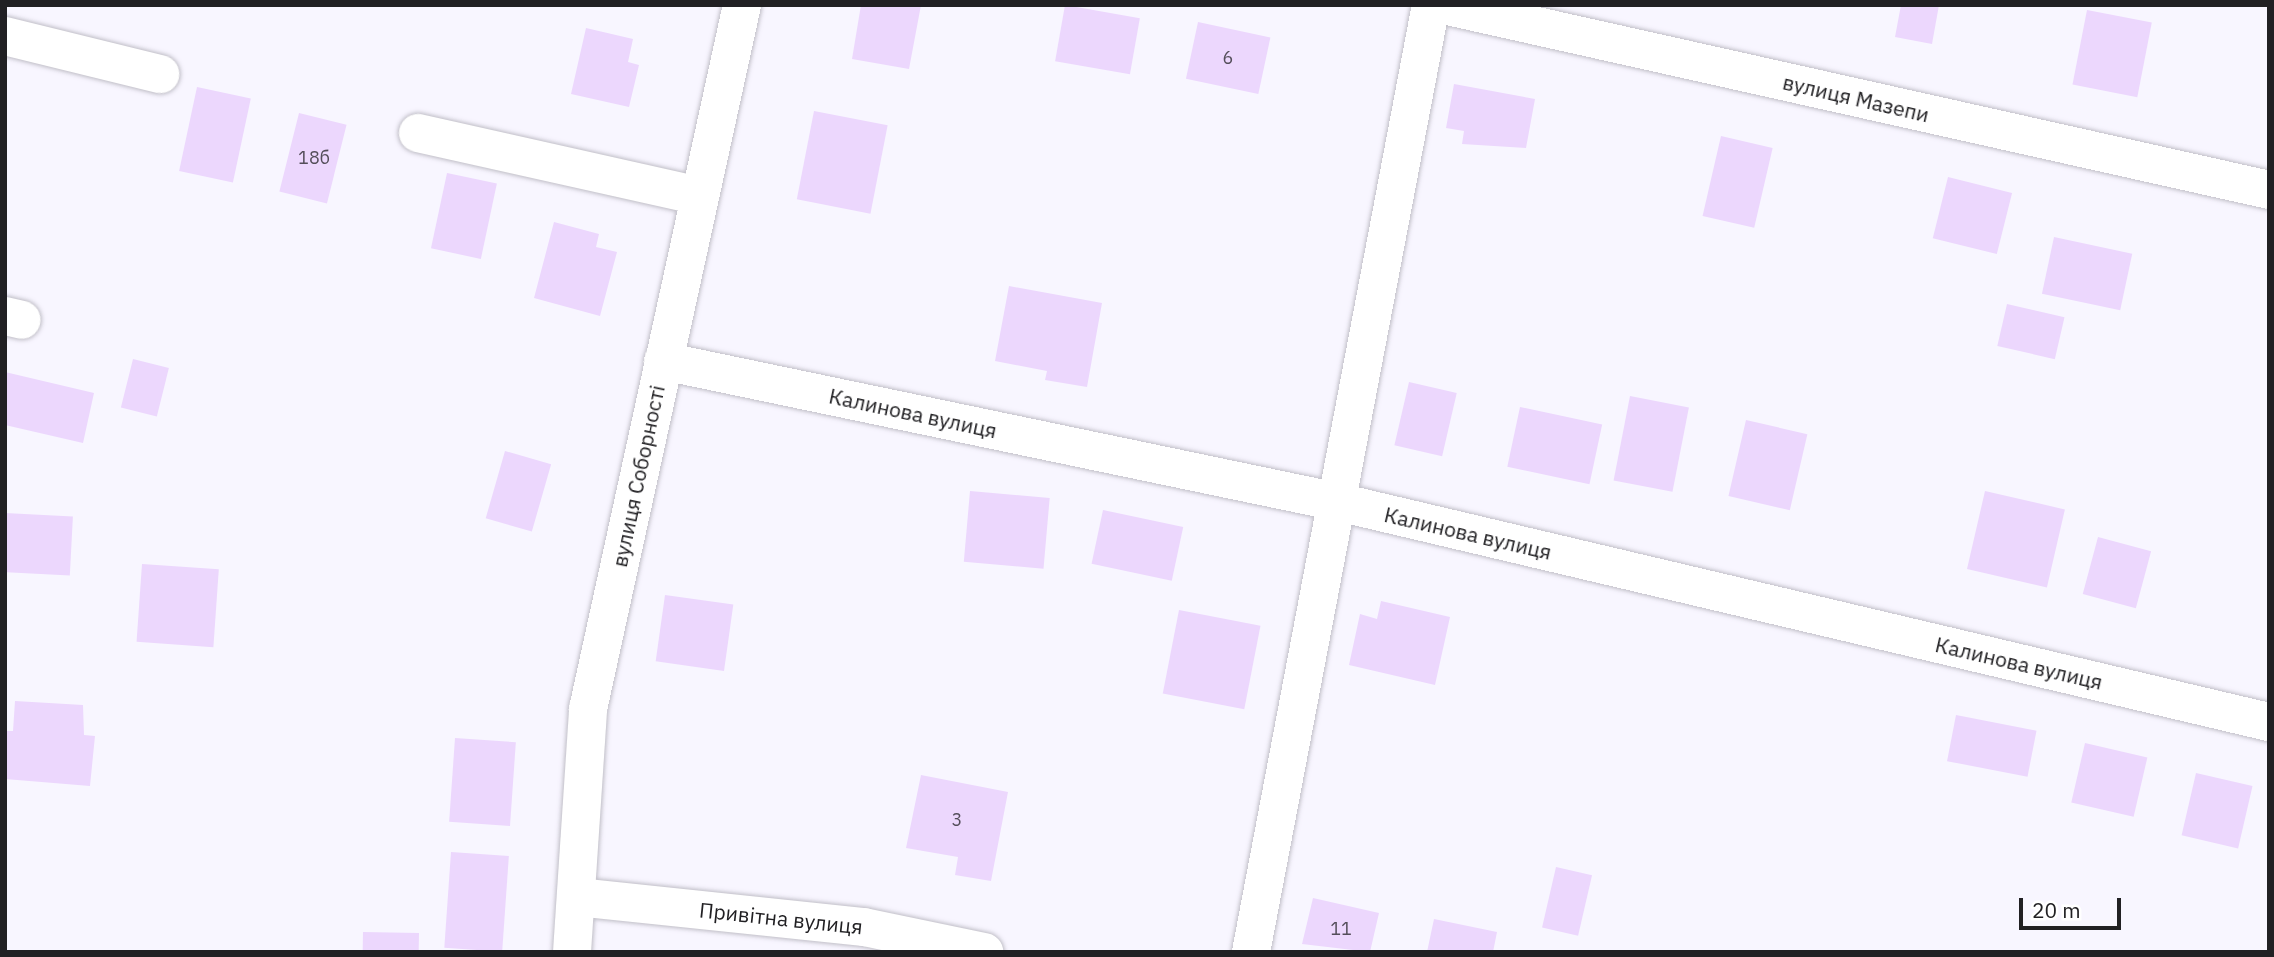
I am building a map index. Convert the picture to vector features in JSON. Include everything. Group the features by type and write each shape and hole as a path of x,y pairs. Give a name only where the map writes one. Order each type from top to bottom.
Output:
{"street":[{"name":"вулиця Соборності","path":"572,952 588,709 742,5"},
{"path":"1251,952 1431,5"},
{"name":"вулиця Мазепи","path":"1443,5 2269,190"},
{"path":"5,36 160,74"},
{"path":"418,133 699,196"},
{"name":"Калинова вулиця","path":"663,361 1338,502 2269,722"},
{"name":"Привітна вулиця","path":"577,897 864,927 984,952"}],"building":[{"path":"861,5 921,5 909,69 852,59"},
{"path":"1065,5 1140,18 1130,74 1055,61"},
{"path":"1901,5 1939,5 1932,44 1895,37"},
{"path":"2087,10 2152,23 2137,97 2072,85"},
{"path":"1198,22 1270,37 1258,94 1186,79"},
{"path":"586,28 633,39 628,62 639,65 629,107 571,94"},
{"path":"1454,84 1535,99 1526,148 1462,144 1464,131 1446,128"},
{"path":"197,87 251,98 233,183 179,171"},
{"path":"814,111 888,125 870,214 797,199"},
{"path":"299,113 347,125 327,203 279,192"},
{"path":"1721,136 1773,148 1754,228 1703,216"},
{"path":"447,173 497,184 481,259 431,248"},
{"path":"1948,177 2012,193 1997,254 1933,238"},
{"path":"554,222 599,234 596,247 617,252 600,316 534,298"},
{"path":"2054,237 2132,254 2120,310 2042,294"},
{"path":"1009,286 1102,303 1087,387 1045,380 1047,371 995,361"},
{"path":"2007,304 2064,317 2055,359 1997,346"},
{"path":"133,359 169,368 157,416 121,408"},
{"path":"5,372 94,393 83,443 5,425"},
{"path":"1409,382 1457,393 1442,456 1394,445"},
{"path":"1630,396 1689,407 1672,492 1614,480"},
{"path":"1520,407 1602,424 1589,484 1507,467"},
{"path":"1746,420 1807,434 1790,510 1728,496"},
{"path":"505,451 551,464 532,532 486,518"},
{"path":"970,491 1050,498 1044,569 964,562"},
{"path":"1985,491 2065,509 2047,587 1967,569"},
{"path":"1103,510 1183,527 1172,581 1092,564"},
{"path":"5,513 73,517 70,575 5,572"},
{"path":"2098,537 2151,551 2136,608 2083,594"},
{"path":"142,564 219,569 213,647 137,642"},
{"path":"665,595 733,605 724,671 656,661"},
{"path":"1381,601 1450,617 1435,685 1349,665 1360,614 1377,619"},
{"path":"1179,610 1260,626 1244,709 1163,693"},
{"path":"15,701 83,705 84,735 95,736 90,786 5,779 5,731 13,731"},
{"path":"1956,715 2036,731 2028,777 1947,761"},
{"path":"455,738 516,742 510,826 449,822"},
{"path":"2085,743 2147,757 2134,817 2071,802"},
{"path":"2196,773 2253,786 2238,848 2182,835"},
{"path":"921,775 1008,792 991,881 955,875 958,857 906,848"},
{"path":"451,852 509,856 502,952 444,948"},
{"path":"1556,867 1592,875 1578,936 1542,927"},
{"path":"1313,898 1379,913 1370,952 1302,944"},
{"path":"1434,919 1497,932 1493,952 1427,952"},
{"path":"363,932 419,933 419,952 363,952"}]}
